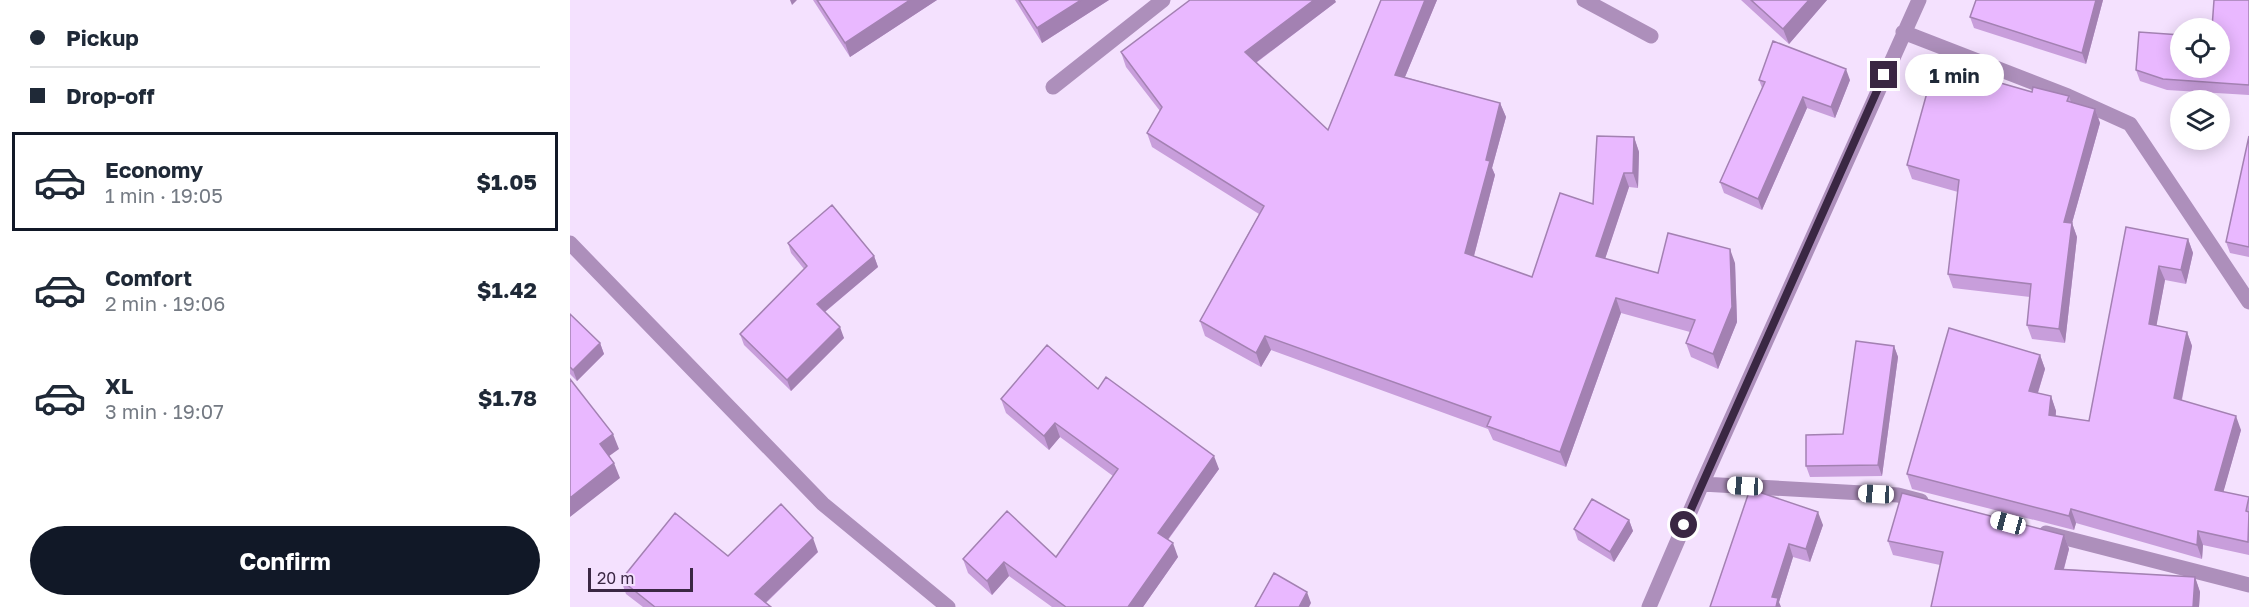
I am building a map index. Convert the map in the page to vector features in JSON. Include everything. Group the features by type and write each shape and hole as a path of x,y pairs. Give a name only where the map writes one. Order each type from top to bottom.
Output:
{"street":[{"path":"1053,87 1163,0"},
{"path":"1584,0 1651,36"},
{"path":"1649,607 1919,0"},
{"path":"1903,32 2068,96 2130,124 2249,302"},
{"path":"570,243 823,504 948,607"},
{"path":"1702,484 1898,495 1932,504"},
{"path":"2034,530 2249,585"}],"building":[{"path":"817,0 910,0 845,43"},
{"path":"1019,0 1081,0 1037,28"},
{"path":"1190,0 1314,0 1245,52 1328,130 1381,0 1425,0 1395,75 1500,103 1486,160 1490,161 1465,253 1532,277 1560,193 1593,204 1597,136 1634,137 1633,173 1624,173 1596,256 1658,273 1668,233 1730,249 1732,307 1713,354 1686,343 1695,320 1616,298 1560,452 1487,426 1491,417 1265,336 1256,353 1200,321 1264,206 1147,133 1162,107 1121,52"},
{"path":"1751,0 1809,0 1783,29"},
{"path":"1976,0 2096,0 2082,53 1970,17"},
{"path":"2214,0 2249,0 2249,85 2163,79 2136,70 2139,32 2170,34 2170,78 2230,78 2230,18 2213,18"},
{"path":"1773,41 1846,69 1831,107 1803,97 1758,199 1720,182 1765,82 1759,80"},
{"path":"1936,60 1970,69 1969,74 2032,92 2033,87 2069,96 2067,101 2095,109 2064,222 2072,223 2059,329 2027,325 2031,284 1948,274 1959,180 1907,165"},
{"path":"2249,136 2249,247 2226,242"},
{"path":"832,205 874,256 817,304 840,327 787,380 740,334 807,266 788,243"},
{"path":"2126,227 2188,239 2181,270 2159,266 2149,324 2187,332 2174,398 2236,416 2215,490 2249,497 2246,511 2249,512 2248,542 2198,531 2197,545 2071,509 2069,516 1907,474 1949,328 2040,355 2029,391 2051,396 2049,415 2089,421"},
{"path":"570,314 600,343 573,370 570,367"},
{"path":"1856,341 1894,346 1878,465 1806,466 1806,435 1843,434"},
{"path":"1047,345 1098,389 1106,377 1214,456 1158,533 1173,543 1128,607 1066,607 1004,562 987,581 963,559 1007,511 1056,557 1118,469 1055,423 1044,436 1001,399"},
{"path":"570,379 613,434 600,444 614,463 570,498"},
{"path":"1750,489 1818,512 1806,549 1789,544 1772,597 1778,598 1776,607 1710,607"},
{"path":"1902,493 2064,535 2055,569 2195,577 2193,607 1931,607 1943,552 1888,541"},
{"path":"1592,499 1629,520 1610,552 1574,529"},
{"path":"781,504 813,538 755,594 771,607 655,607 621,580 675,513 728,556"},
{"path":"1274,573 1307,592 1299,607 1255,607"}],"route":[{"path":"1684,525 1884,75"}]}
